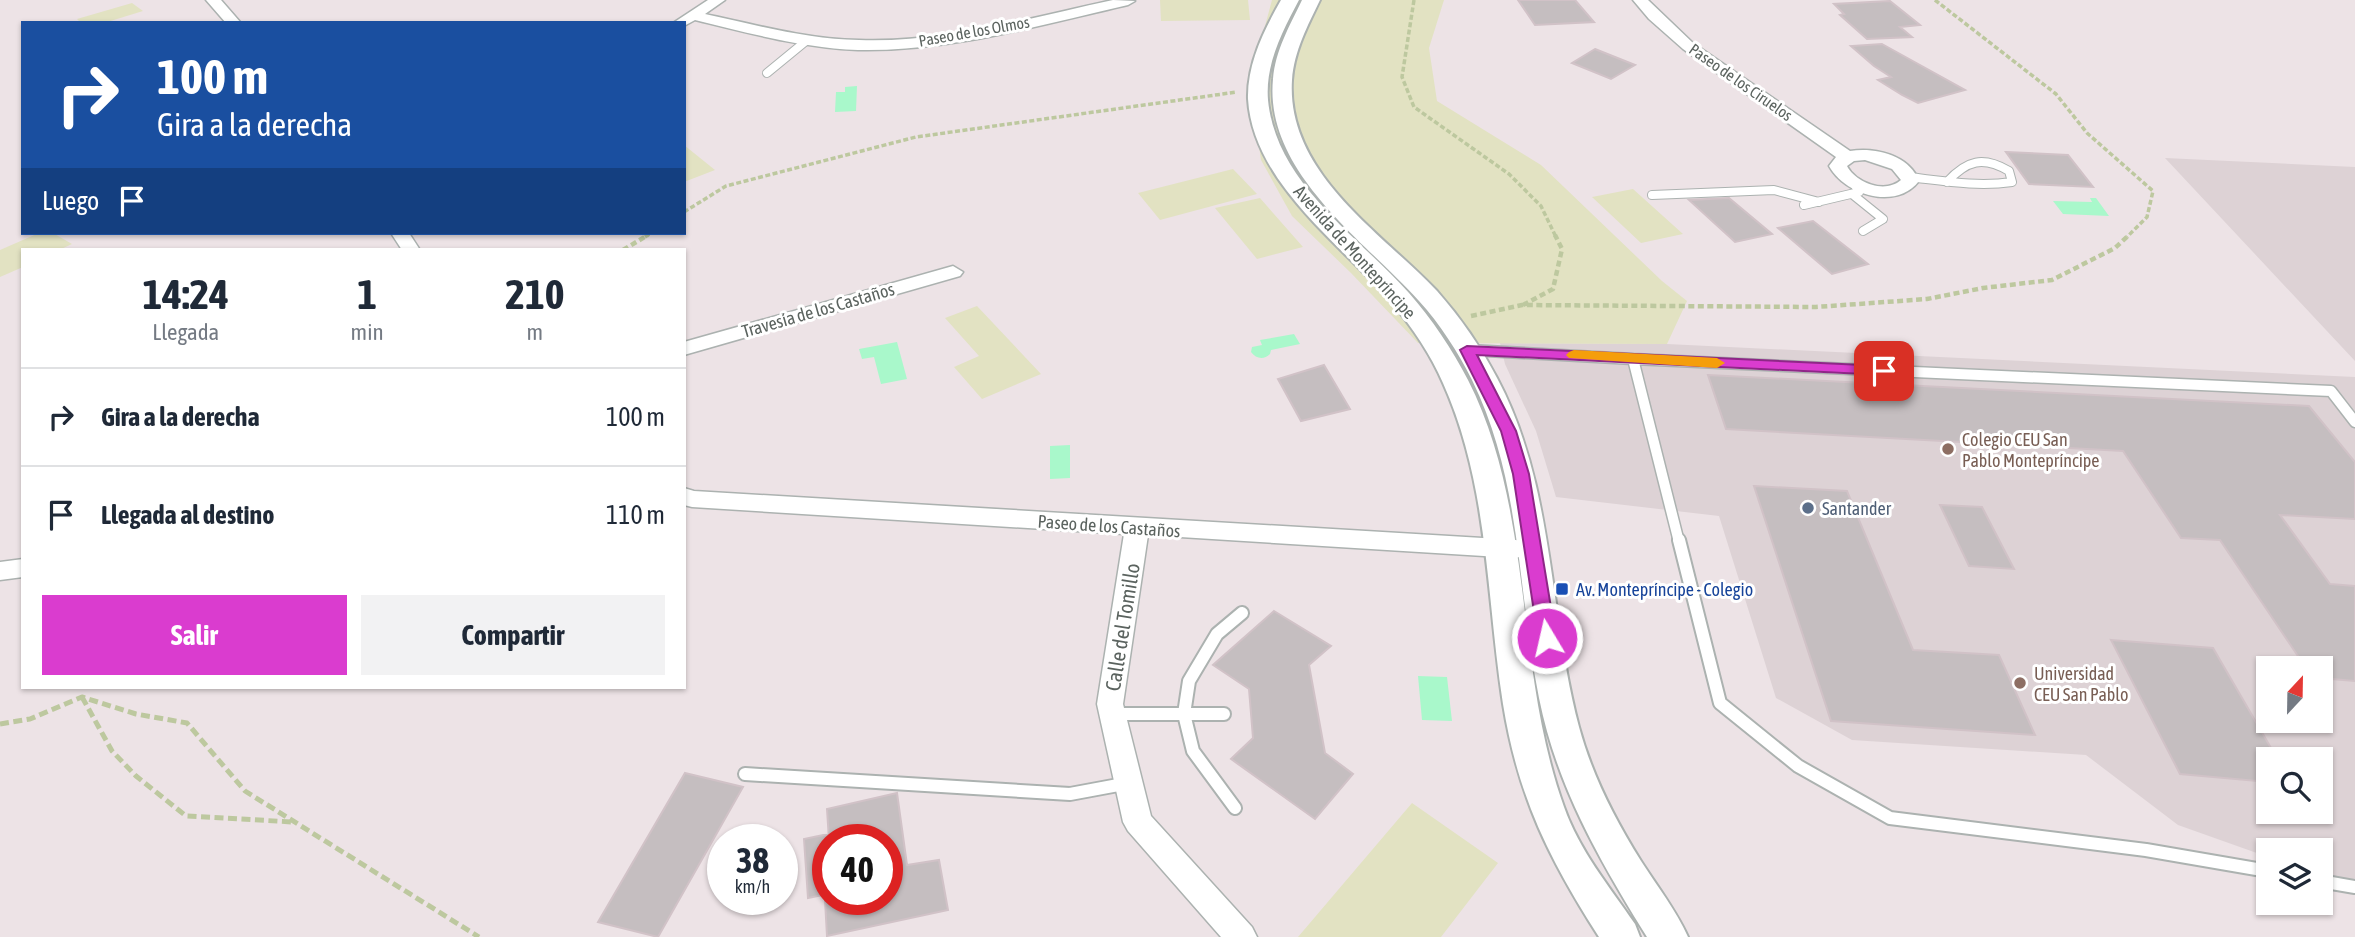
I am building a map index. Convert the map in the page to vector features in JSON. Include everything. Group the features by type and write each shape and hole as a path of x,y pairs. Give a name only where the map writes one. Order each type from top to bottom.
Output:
{"street":[{"path":"214,0 232,21"},
{"path":"684,21 718,0"},
{"name":"Avenida de Montepríncipe","path":"1290,0 1261,64 1260,107 1268,136 1283,169 1310,207 1400,298 1423,328 1455,380 1476,428 1488,472 1510,616 1514,672 1530,754 1557,834 1621,937"},
{"name":"Avenida de Montepríncipe","path":"1311,0 1294,35 1284,66 1282,91 1292,137 1307,167 1330,199 1422,290 1446,321 1467,350 1508,431 1521,474 1552,676 1570,756 1594,818 1668,937"},
{"name":"Paseo de los Ciruelos","path":"1640,0 1662,24 1688,46 1846,157"},
{"name":"Paseo de los Olmos","path":"695,16 806,41 860,45 931,41 1128,1"},
{"path":"1865,155 1888,160 1905,170 1909,177 1906,186 1890,191 1853,189 1840,172 1840,161 1846,157 1865,155"},
{"name":"Travesía de los Castaños","path":"686,348 953,272"},
{"name":"Paseo de los Castaños","path":"686,497 1137,528 1534,551"},
{"name":"Calle del Tomillo","path":"1137,528 1110,704 1138,822 1241,937"},
{"path":"0,571 21,568"}],"lane":[{"path":"767,73 806,41"},
{"path":"1909,177 1947,181 1995,185 2012,182 2009,171 1990,160 1976,160 1959,168 1947,181"},
{"path":"1804,205 1853,189 1883,219 1863,231"},
{"path":"1652,195 1774,190 1819,202"},
{"path":"1467,350 2331,391 2355,422"},
{"path":"1633,359 1720,703 1798,766 1890,818 2146,850 2256,870"},
{"path":"1235,808 1193,751 1184,714 1189,681 1217,634 1242,614"},
{"path":"1112,714 1224,713"},
{"path":"745,774 1070,793 1129,783"},
{"path":"2333,883 2355,887"}],"path":[{"path":"1414,0 1402,77 1414,107 1509,174 1541,206 1562,249 1553,289 1522,305"},
{"path":"1446,321 1522,305 1816,307 1927,299 1983,288 2052,281 2115,248 2147,217 2153,191 2087,133 2056,94 1935,0"},
{"path":"686,211 726,186 916,137 1260,90"},
{"path":"626,248 647,235"},
{"path":"0,724 30,719 82,697 135,714 187,723 245,791 479,937"},
{"path":"82,697 112,751 136,776 186,816 294,822"}],"shaded area":[{"path":"1160,0 1248,0 1250,20 1161,21"},
{"path":"1272,0 1444,0 1429,48 1437,101 1541,165 1662,281 1687,301 1667,344 1418,343 1292,216 1261,160 1250,82"},
{"path":"132,3 143,11 110,21 77,19"},
{"path":"857,86 856,111 835,112 836,92 845,92 845,87"},
{"path":"686,147 715,170 686,181"},
{"path":"2165,158 2355,167 2355,361"},
{"path":"1233,169 1257,194 1160,220 1138,193"},
{"path":"1633,189 1683,234 1641,243 1592,197"},
{"path":"1260,198 1303,247 1257,259 1215,208"},
{"path":"2090,198 2096,198 2109,216 2063,214 2053,201 2092,202"},
{"path":"34,235 56,235 72,244 63,248 21,248 21,268 0,277 0,250"},
{"path":"977,306 1041,374 982,399 954,367 979,356 945,318"},
{"path":"1294,334 1300,344 1271,350 1268,356 1263,358 1251,352 1252,347 1262,345 1260,340"},
{"path":"897,342 907,379 881,384 874,357 862,359 859,349"},
{"path":"1500,343 1667,344 2355,377 2355,888 2333,880 2333,838 2256,838 2256,853 2178,825 2086,755 1852,740 1776,698 1719,516 1556,497 1536,431 1505,364"},
{"path":"1070,445 1070,478 1050,479 1050,446"},
{"path":"1418,676 1447,677 1452,721 1422,720"},
{"path":"1412,803 1498,863 1441,937 1298,937"}],"building":[{"path":"1518,0 1575,0 1594,22 1535,25"},
{"path":"1890,1 1920,25 1900,27 1912,37 1867,39 1840,15 1844,14 1834,4"},
{"path":"1882,44 1965,90 1918,103 1902,95 1878,80 1891,77 1851,46"},
{"path":"1595,49 1635,65 1611,79 1572,63"},
{"path":"2006,152 2068,155 2093,187 2029,184"},
{"path":"1729,198 1772,234 1735,242 1689,200"},
{"path":"1813,221 1868,264 1832,274 1778,228"},
{"path":"1324,365 1350,409 1301,421 1278,379"},
{"path":"1708,375 2309,406 2355,462 2355,519 2280,515 2330,584 2355,586 2355,681 2333,679 2333,656 2298,656 2220,540 2181,538 2123,451 1726,429"},
{"path":"1754,486 1847,491 1913,650 1999,655 2035,735 1831,721"},
{"path":"1940,505 1982,507 2014,569 1969,566"},
{"path":"1274,611 1331,646 1309,665 1325,753 1353,774 1315,819 1231,759 1253,738 1249,689 1213,665"},
{"path":"2111,640 2213,648 2256,722 2256,733 2262,733 2270,747 2256,747 2256,781 2180,774"},
{"path":"685,773 743,787 722,824 707,824 707,851 658,937 598,922"},
{"path":"897,793 901,824 828,824 827,809"},
{"path":"903,836 907,865 939,860 948,910 827,936 826,915 903,915"},
{"path":"812,837 812,897 808,898 804,839"}],"slow traffic":[{"path":"1574,355 1717,363"}],"place":[{"name":"Colegio CEU San Pablo Montepríncipe","path":"1948,449"},
{"name":"Santander","path":"1808,508"},
{"name":"Av. Montepríncipe - Colegio","path":"1562,589"},
{"name":"Universidad CEU San Pablo","path":"2020,683"}],"route":[{"path":"1547,638 1521,474 1508,431 1467,350 1884,371"}]}
